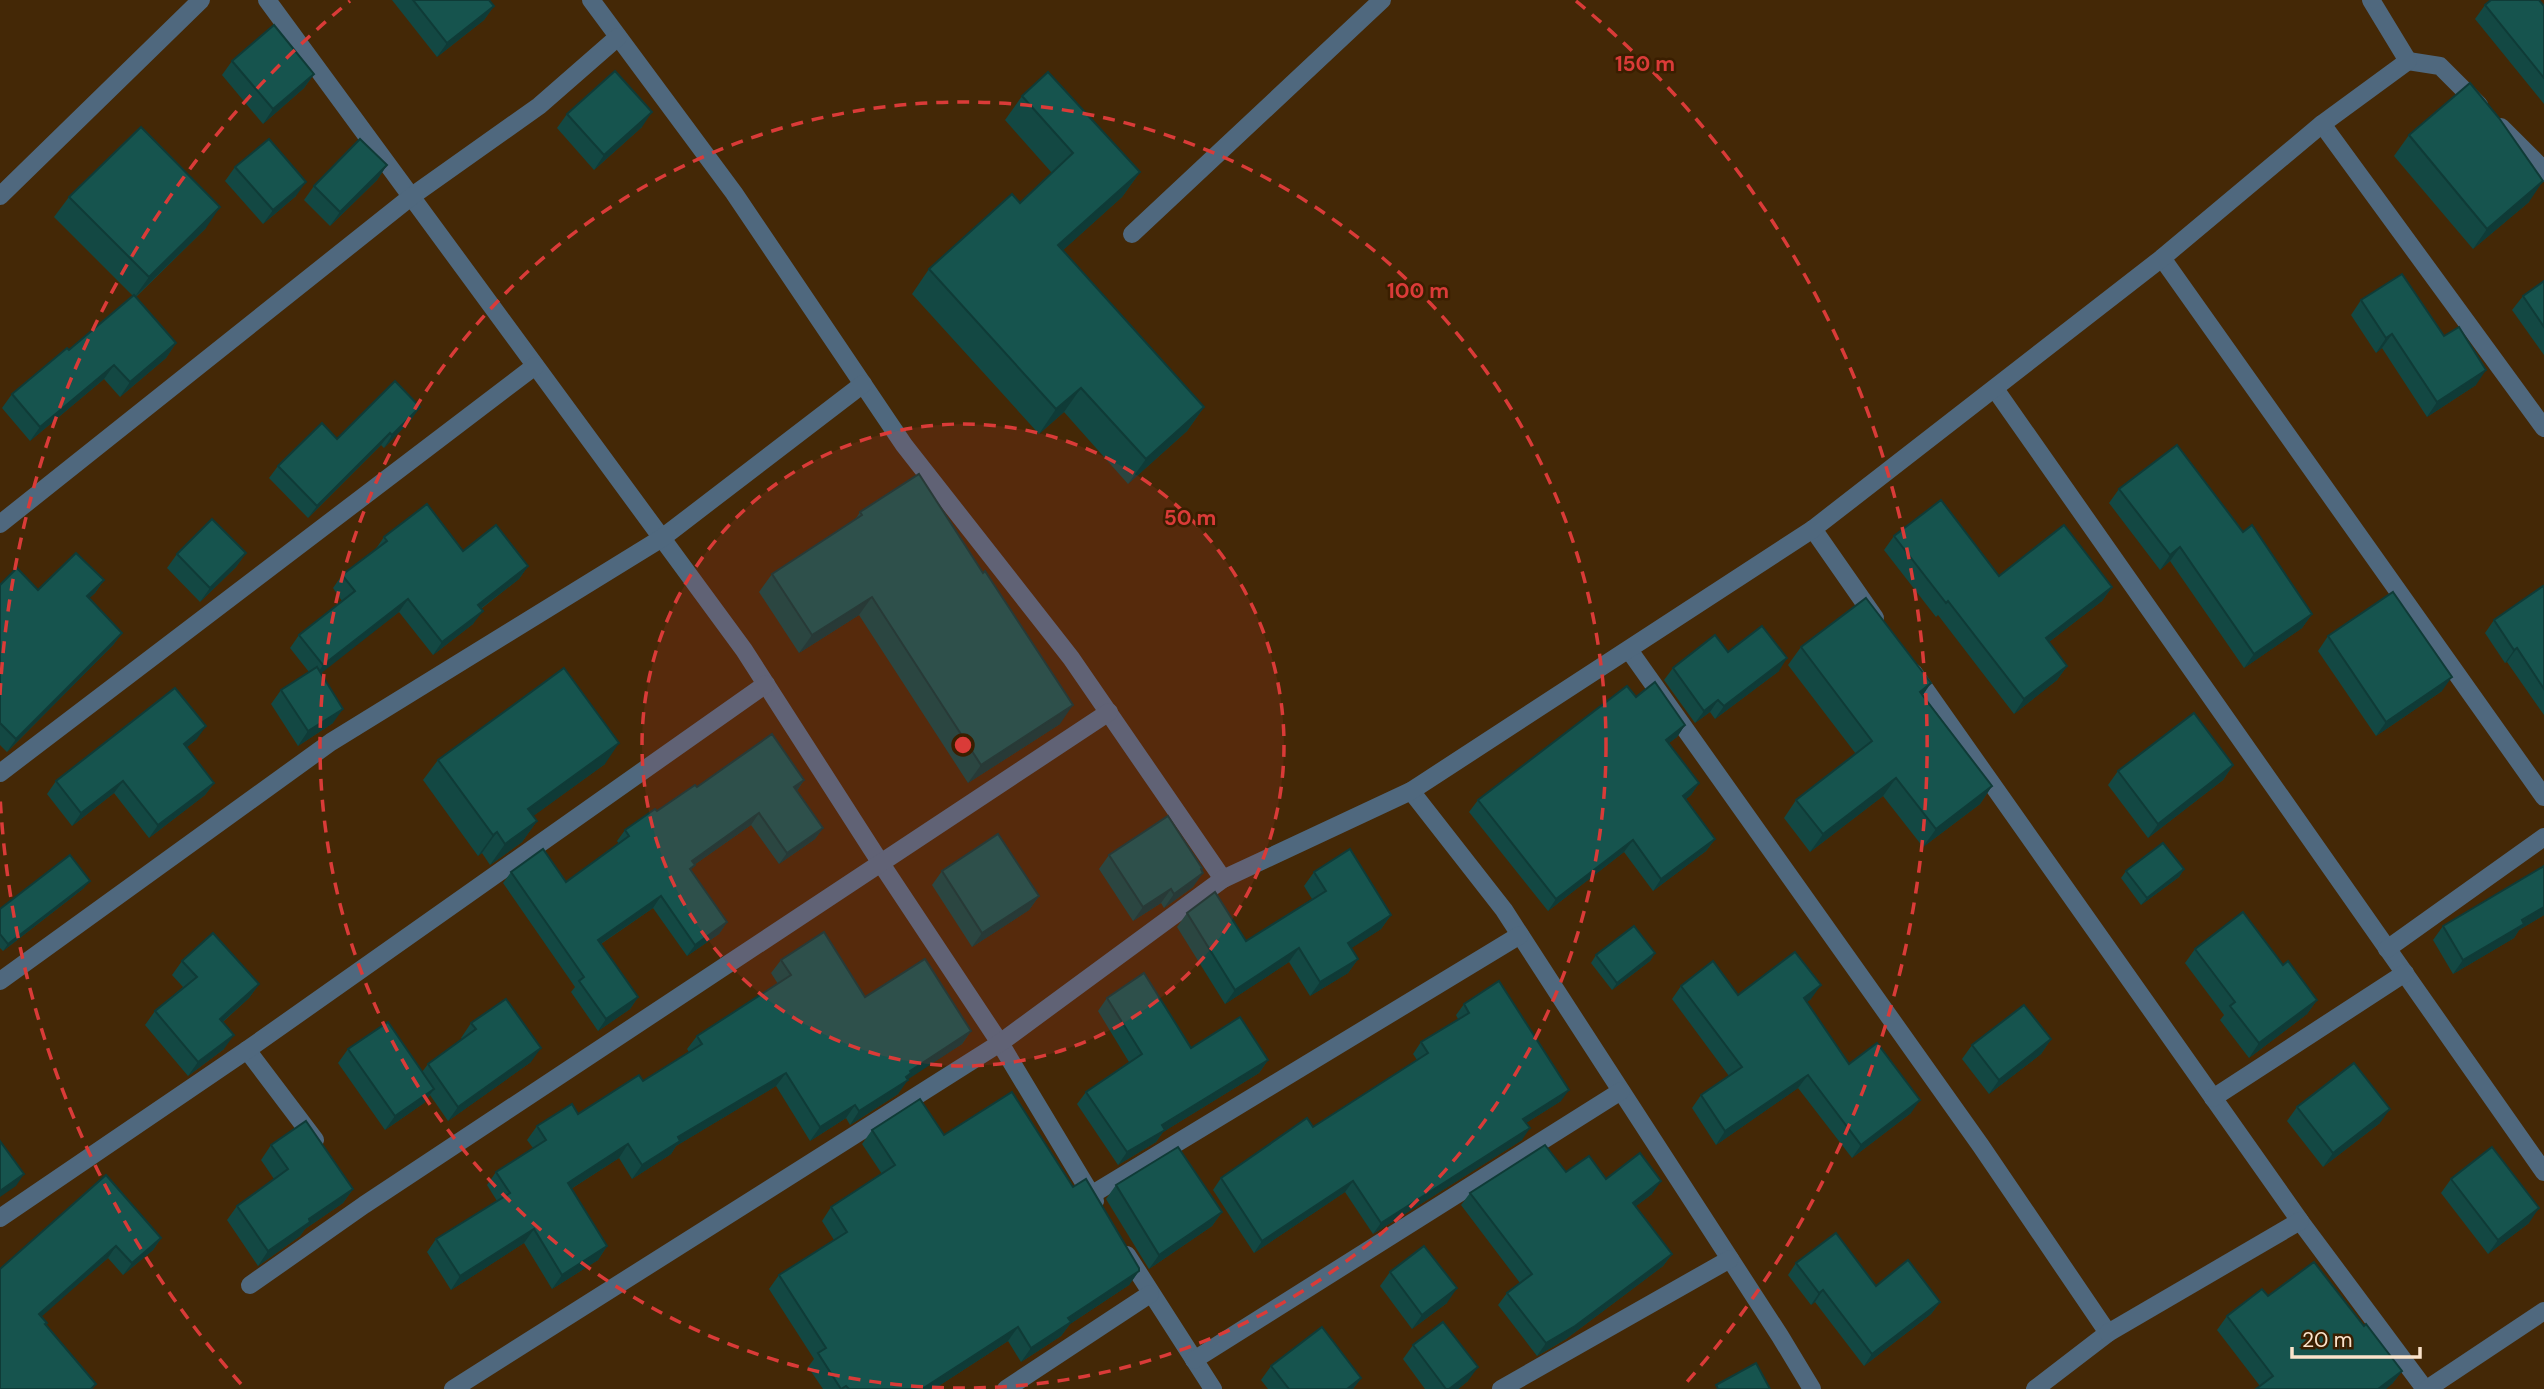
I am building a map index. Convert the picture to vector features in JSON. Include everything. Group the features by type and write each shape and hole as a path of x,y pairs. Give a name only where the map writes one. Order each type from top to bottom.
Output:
{"street":[{"path":"0,196 201,0"},
{"path":"267,0 766,684 1000,1043 1104,1217"},
{"path":"591,0 734,193 904,445 1071,658 1223,879"},
{"path":"1132,234 1382,0"},
{"path":"2373,1 2408,61"},
{"path":"0,524 412,196 539,106 618,37"},
{"path":"453,1389 1000,1043 1223,879 1411,791 1813,529 2162,258 2322,124 2408,61 2440,66 2542,164"},
{"path":"2322,124 2544,428"},
{"path":"2162,258 2544,797"},
{"path":"0,773 536,366"},
{"path":"0,981 331,742 662,538 863,384"},
{"path":"1995,389 2544,1172"},
{"path":"1813,529 1885,632"},
{"path":"1629,650 1981,1146 2109,1333"},
{"path":"1901,654 2300,1221 2426,1389 2544,1311"},
{"path":"0,1218 247,1050 766,684"},
{"path":"250,1285 360,1199 1109,712"},
{"path":"1411,791 1504,911 1812,1389"},
{"path":"2387,948 2544,837"},
{"path":"1091,1195 1520,936"},
{"path":"2213,1098 2405,973"},
{"path":"247,1050 322,1149"},
{"path":"1194,1360 1621,1091"},
{"path":"2035,1389 2109,1333 2300,1221"},
{"path":"1117,1239 1213,1389"},
{"path":"1501,1389 1730,1259"},
{"path":"1006,1389 1150,1294"}],"building":[{"path":"413,0 489,0 494,6 447,43"},
{"path":"2491,0 2539,0 2544,6 2544,78 2485,5"},
{"path":"274,25 314,74 273,109 232,61"},
{"path":"615,71 652,112 604,155 567,114"},
{"path":"1048,72 1140,172 1058,245 1204,407 1146,459 1081,388 1056,409 929,269 1012,194 1020,203 1073,153 1022,96"},
{"path":"2470,83 2499,118 2543,181 2487,229 2409,135"},
{"path":"141,127 220,207 149,277 69,197"},
{"path":"269,139 306,182 273,210 235,167"},
{"path":"360,139 387,165 340,212 314,186"},
{"path":"2402,274 2444,336 2459,327 2486,370 2437,402 2392,334 2386,338 2361,300"},
{"path":"2544,281 2544,327 2523,296"},
{"path":"134,295 176,343 130,382 114,365 40,427 12,394"},
{"path":"395,381 420,407 317,506 278,466 322,423 337,439"},
{"path":"2177,445 2243,532 2252,525 2312,614 2254,654 2180,547 2170,555 2119,489"},
{"path":"919,474 1073,705 981,765 872,597 812,635 772,574"},
{"path":"1941,500 1999,576 2064,525 2112,587 2046,638 2067,666 2024,699 1894,536"},
{"path":"427,504 463,551 496,525 528,566 478,605 483,611 442,642 408,599 323,665 299,635 355,591 342,575 387,541 384,537"},
{"path":"212,519 246,553 210,588 177,554"},
{"path":"76,553 104,580 87,596 122,633 16,739 0,723 0,585 17,568 38,590"},
{"path":"2543,586 2544,689 2517,648 2514,650 2494,620"},
{"path":"2393,592 2452,677 2386,722 2328,636"},
{"path":"1866,598 1931,683 1920,692 1992,786 1936,829 1896,778 1823,834 1796,800 1872,741 1801,647"},
{"path":"1762,626 1787,658 1724,706 1718,700 1704,711 1673,668 1715,635 1728,652"},
{"path":"317,667 343,709 308,731 281,690"},
{"path":"564,668 619,743 528,809 537,821 505,844 497,832 493,835 438,760"},
{"path":"1655,682 1685,725 1666,740 1699,783 1683,796 1715,839 1661,879 1633,840 1556,899 1478,800 1627,686 1636,697"},
{"path":"175,688 206,726 184,744 214,783 158,825 123,781 81,813 56,781"},
{"path":"2194,713 2233,765 2158,824 2118,771"},
{"path":"772,734 804,780 794,787 823,828 787,853 759,813 692,861 695,865 690,869 727,922 695,945 661,896 598,940 638,997 606,1019 579,981 584,977 511,872 543,849 566,882 629,836 625,830 695,785 697,787"},
{"path":"1168,816 1203,873 1174,894 1171,889 1143,907 1109,855"},
{"path":"998,834 1039,896 982,933 942,871"},
{"path":"2163,843 2184,869 2147,898 2126,871"},
{"path":"1350,849 1391,915 1348,943 1358,959 1320,982 1299,948 1235,990 1187,913 1215,892 1246,941 1326,891 1314,872"},
{"path":"70,855 90,881 8,944 0,934 0,909"},
{"path":"2544,866 2544,907 2522,920 2524,924 2463,960 2443,926"},
{"path":"2243,912 2283,965 2288,961 2317,1000 2259,1043 2230,1006 2235,1002 2195,949"},
{"path":"1634,926 1655,953 1617,983 1596,955"},
{"path":"824,932 865,997 925,959 971,1031 910,1071 906,1077 908,1080 859,1111 855,1105 820,1127 786,1073 678,1137 680,1141 642,1165 628,1144 568,1183 607,1246 562,1275 534,1229 460,1276 436,1239 510,1193 496,1172 546,1140 537,1126 572,1104 578,1114 639,1075 643,1081 702,1044 697,1036 791,975 781,960"},
{"path":"213,933 259,984 220,1019 234,1035 198,1062 155,1011 197,977 182,961"},
{"path":"1795,952 1821,985 1804,998 1849,1064 1877,1043 1920,1100 1861,1145 1808,1075 1725,1131 1701,1095 1742,1067 1681,986 1713,961 1738,995"},
{"path":"1144,973 1191,1048 1240,1017 1268,1060 1162,1125 1165,1130 1127,1152 1086,1092 1142,1054 1107,998"},
{"path":"1499,981 1569,1090 1523,1119 1530,1128 1381,1223 1353,1181 1262,1241 1221,1178 1307,1118 1313,1127 1428,1053 1421,1042 1469,1013 1464,1004"},
{"path":"506,999 541,1048 458,1107 428,1064 476,1029 471,1023"},
{"path":"2024,1005 2051,1039 1999,1080 1972,1045"},
{"path":"388,1022 434,1089 395,1116 348,1049"},
{"path":"2354,1063 2390,1109 2333,1153 2297,1107"},
{"path":"1012,1092 1073,1187 1086,1179 1139,1271 1068,1318 1071,1322 1031,1348 1018,1327 922,1389 849,1389 846,1386 841,1389 818,1353 826,1348 779,1275 847,1232 831,1207 895,1165 872,1130 920,1099 944,1135"},
{"path":"306,1121 353,1189 268,1251 237,1206 288,1169 271,1145"},
{"path":"0,1141 24,1174 0,1191"},
{"path":"1545,1145 1566,1172 1589,1156 1606,1179 1640,1153 1661,1181 1633,1203 1672,1254 1575,1326 1546,1343 1507,1293 1532,1274 1470,1193"},
{"path":"1178,1147 1222,1212 1159,1255 1116,1185"},
{"path":"2492,1147 2539,1208 2498,1240 2451,1179"},
{"path":"106,1175 161,1238 132,1263 116,1246 39,1314 96,1384 91,1389 0,1389 0,1269"},
{"path":"1836,1233 1876,1286 1908,1260 1940,1302 1872,1354 1823,1290 1819,1293 1796,1263"},
{"path":"1424,1246 1457,1288 1422,1315 1390,1272"},
{"path":"2314,1262 2402,1371 2378,1389 2256,1389 2273,1376 2227,1316 2262,1289 2268,1296"},
{"path":"1443,1322 1478,1367 1449,1389 1446,1389 1413,1345"},
{"path":"1322,1327 1361,1378 1347,1389 1289,1389 1271,1366"},
{"path":"1756,1363 1770,1389 1718,1389 1716,1385"}]}
